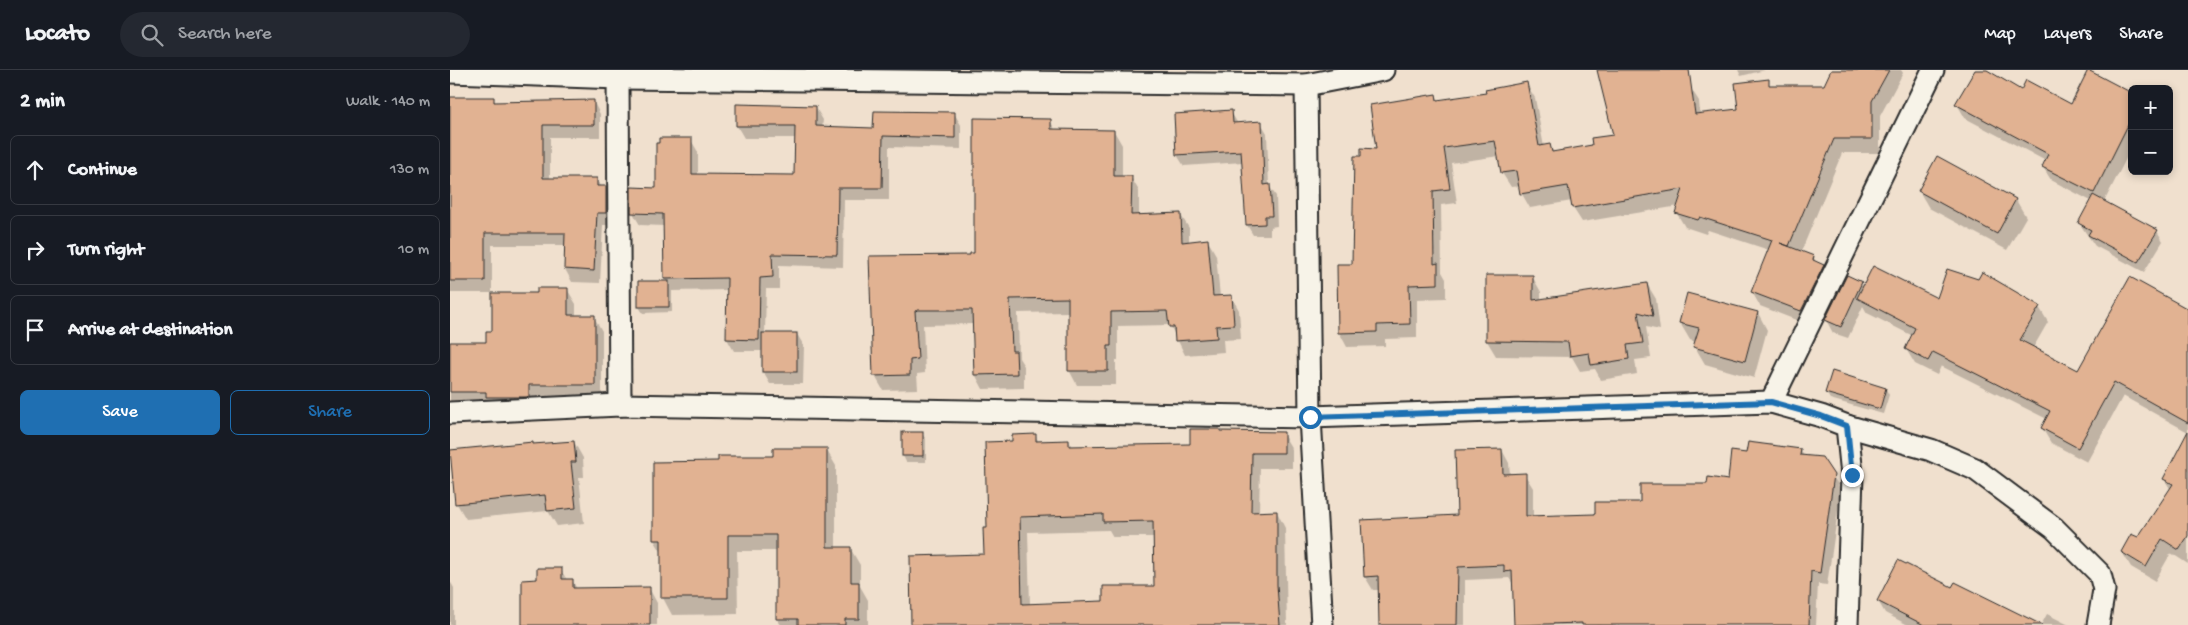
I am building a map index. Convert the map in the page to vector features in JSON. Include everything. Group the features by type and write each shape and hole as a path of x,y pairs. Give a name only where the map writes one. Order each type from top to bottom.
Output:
{"street":[{"path":"450,72 618,78 1306,85 1383,70"},
{"path":"1771,402 1933,70"},
{"path":"618,78 620,406"},
{"path":"1306,85 1310,417 1322,625"},
{"path":"450,413 620,406 1310,417 1771,402 1931,450 1975,469 2054,528 2100,574 2104,590 2098,625"},
{"path":"1847,426 1852,475 1847,625"}],"building":[{"path":"1597,70 1689,70 1695,114 1738,109 1735,83 1769,79 1769,85 1824,85 1831,70 1889,70 1872,101 1872,139 1834,139 1789,246 1780,243 1814,256 1813,260 1824,265 1801,311 1751,292 1772,240 1700,217 1698,220 1675,213 1683,189 1572,208 1568,186 1520,194 1516,171 1501,173 1495,141 1444,148 1450,189 1433,191 1434,264 1438,263 1438,284 1409,285 1410,324 1377,325 1377,332 1338,333 1337,264 1352,264 1354,156 1361,156 1361,148 1376,149 1370,105 1436,94 1437,100 1486,93 1485,90 1527,82 1539,146 1550,144 1552,152 1592,145 1591,138 1613,135"},
{"path":"1975,70 1987,70 2021,90 2026,80 2071,104 2088,70 2128,91 2128,125 2094,193 2042,167 2048,154 1955,104"},
{"path":"450,97 494,97 494,102 594,100 594,125 543,125 543,178 597,178 597,186 606,186 606,213 597,213 594,271 564,269 565,233 485,233 485,281 450,281"},
{"path":"736,104 816,106 816,126 873,128 874,111 955,112 955,138 883,136 882,188 838,188 837,255 772,254 773,277 760,278 759,340 726,339 727,278 664,279 663,214 631,213 631,187 656,188 656,143 659,143 659,138 692,138 692,174 794,175 795,126 736,126"},
{"path":"1232,110 1233,123 1262,121 1264,185 1270,184 1272,216 1265,216 1265,224 1246,225 1241,151 1176,155 1174,114"},
{"path":"974,118 1051,119 1051,129 1114,130 1114,176 1132,176 1131,215 1181,213 1182,242 1208,239 1213,296 1232,295 1234,325 1216,326 1217,338 1175,341 1174,327 1169,327 1167,311 1111,312 1111,346 1108,346 1108,371 1068,371 1068,298 1010,299 1012,351 1016,351 1017,374 974,375 972,310 918,310 915,311 918,359 910,360 910,375 873,376 869,256 970,255 970,253 974,253"},
{"path":"1937,156 2016,199 1997,234 1918,191"},
{"path":"2093,195 2158,230 2138,262 2088,235 2091,230 2078,223"},
{"path":"1873,266 1937,298 1947,269 1978,279 1982,272 2040,306 2020,340 2078,370 2130,277 2188,309 2188,423 2114,382 2078,448 2041,428 2050,411 1933,352 1928,361 1905,349 1915,328 1857,298"},
{"path":"1486,275 1533,275 1533,300 1647,283 1653,316 1638,312 1643,343 1627,345 1629,359 1591,365 1589,353 1570,356 1568,342 1486,341"},
{"path":"1847,275 1862,282 1841,327 1825,320"},
{"path":"638,281 669,281 669,307 638,307"},
{"path":"537,288 568,288 568,315 595,315 595,385 529,385 529,397 486,397 486,392 450,392 450,342 486,342 486,331 492,331 492,293 537,293"},
{"path":"1687,293 1758,312 1745,361 1693,347 1699,328 1679,323"},
{"path":"762,333 797,333 797,372 762,372"},
{"path":"1832,371 1886,388 1880,409 1825,393"},
{"path":"1190,429 1284,432 1284,453 1252,453 1251,512 1277,511 1277,585 1280,625 911,625 910,556 984,554 983,528 987,528 985,442 1012,441 1012,435 1036,434 1036,441 1069,440 1069,446 1190,444","holes":["1103,514 1103,522 1153,521 1154,586 1103,586 1103,601 1022,604 1020,517"]},
{"path":"2188,431 2188,536 2179,550 2162,539 2146,567 2121,552 2131,534 2138,537 2173,484 2163,479"},
{"path":"902,432 923,432 923,456 902,456"},
{"path":"574,441 576,462 571,462 576,508 547,511 545,495 455,504 450,450 533,442 533,444"},
{"path":"1748,442 1801,449 1800,455 1822,457 1834,475 1820,573 1811,571 1809,625 1582,625 1582,623 1514,625 1512,571 1504,572 1504,565 1458,567 1457,625 1379,625 1378,576 1364,577 1361,520 1457,515 1455,450 1502,449 1503,474 1526,473 1526,516 1595,514 1595,502 1640,502 1640,484 1707,484 1708,477 1728,480 1731,451 1746,453"},
{"path":"773,448 827,448 827,547 851,547 851,582 859,582 859,619 845,619 845,625 798,625 798,619 776,619 776,535 728,535 728,598 661,598 661,540 653,540 653,462 718,461 718,456 773,456"},
{"path":"1898,560 1952,587 1955,582 2042,625 1924,625 1877,601"},
{"path":"537,568 562,568 562,579 573,579 573,588 650,587 650,625 522,625 522,580 537,579"}],"route":[{"path":"1310,417 1771,402 1821,416 1847,426 1852,475"}]}
